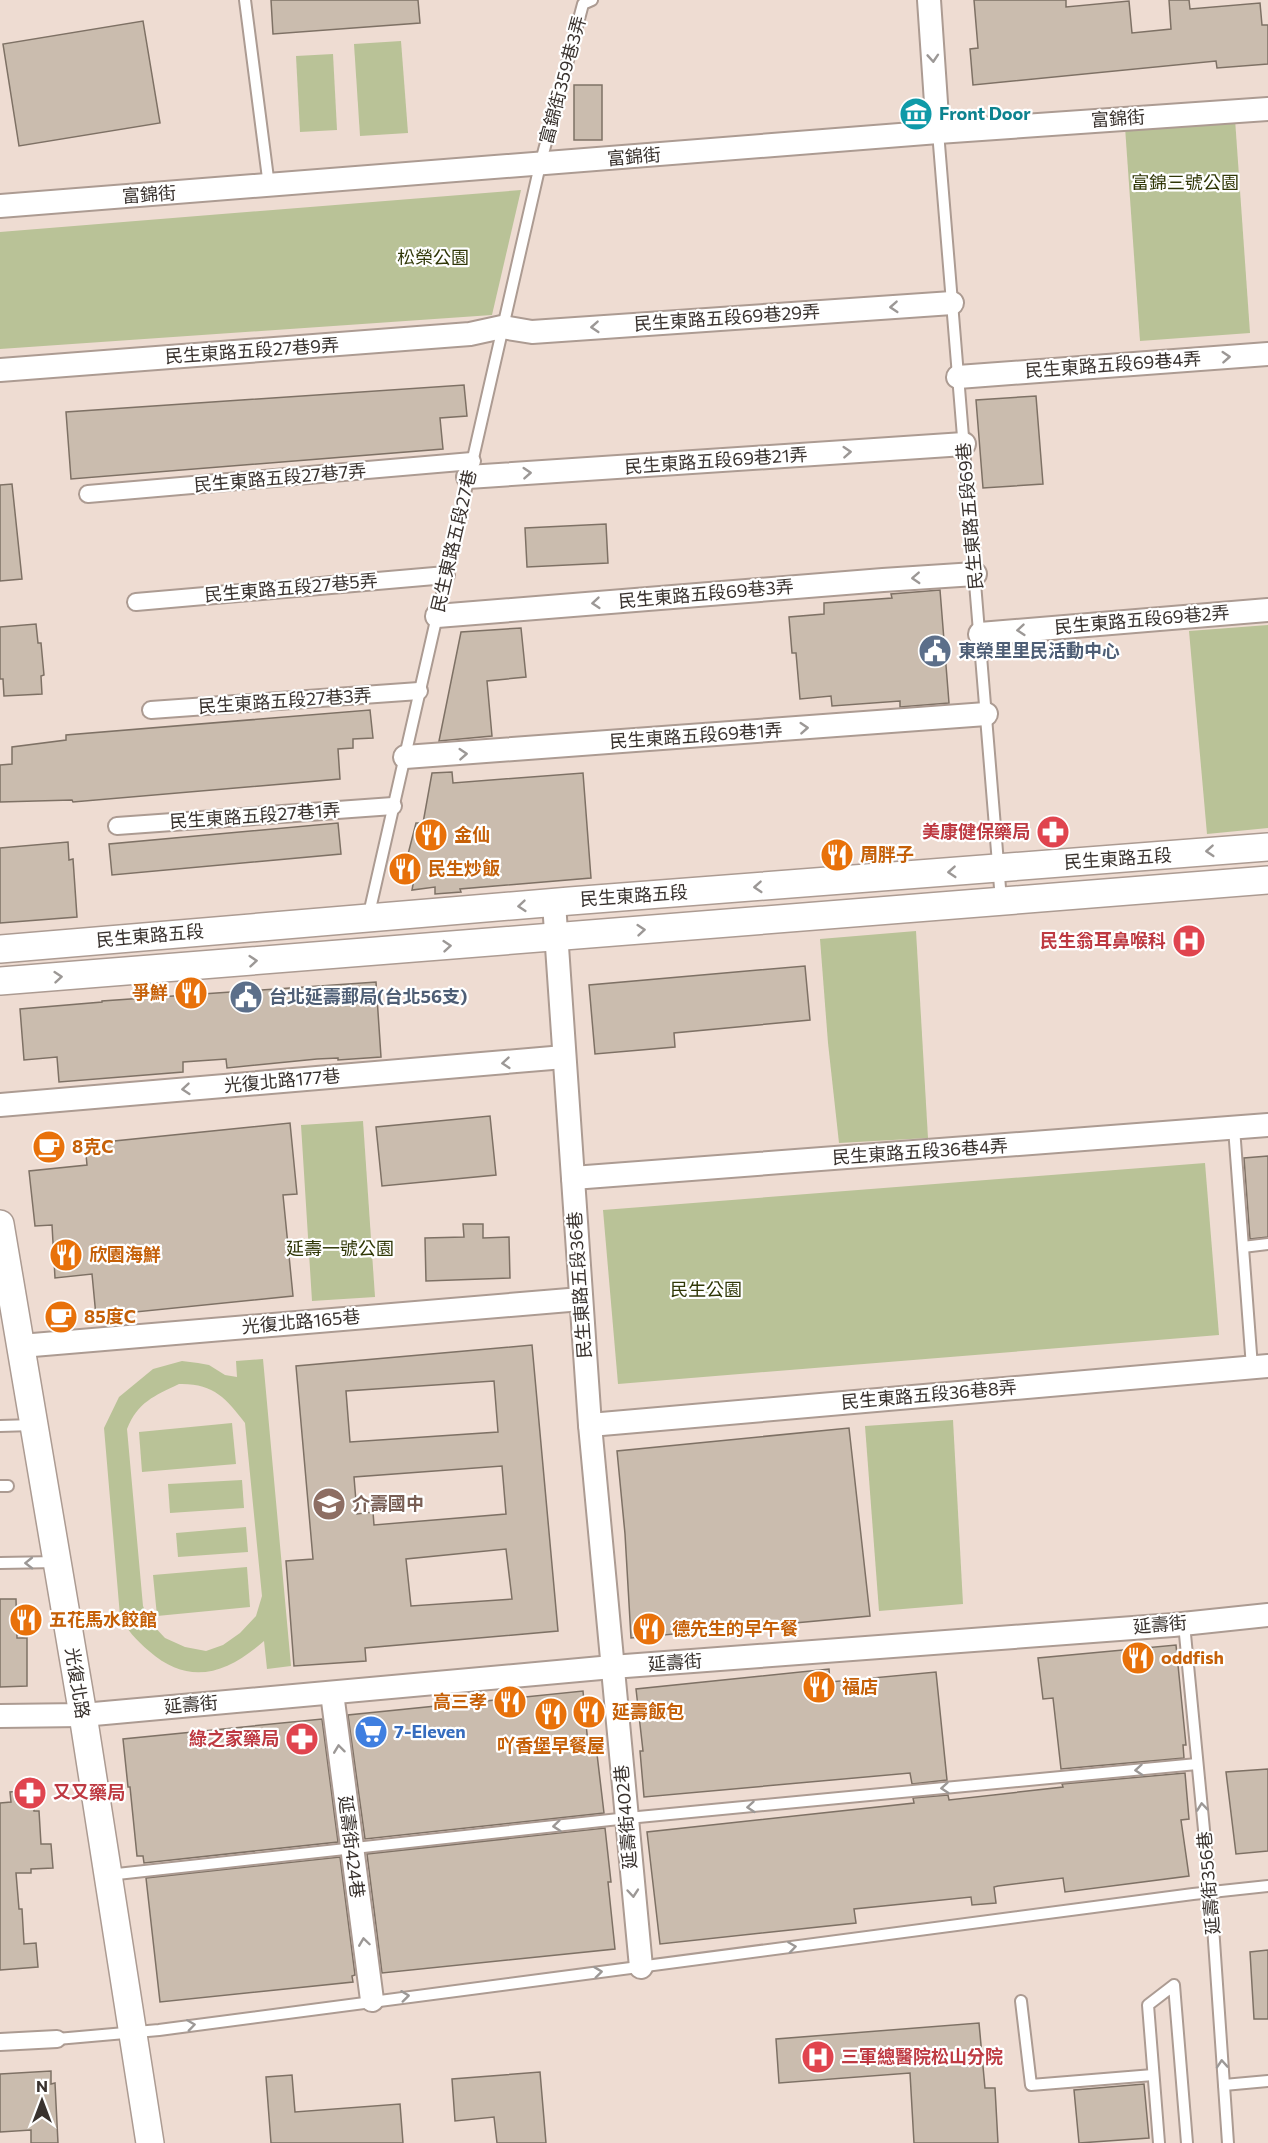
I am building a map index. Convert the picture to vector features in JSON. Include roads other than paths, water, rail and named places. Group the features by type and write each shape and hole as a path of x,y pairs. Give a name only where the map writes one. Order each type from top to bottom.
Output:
{"street":[{"path":"929,0 938,132"},
{"name":"富錦街","path":"0,206 938,132 1268,109"},
{"name":"民生東路五段69巷29弄","path":"502,327 531,332 952,303"},
{"name":"民生東路五段27巷9弄","path":"0,370 470,334 502,327"},
{"name":"民生東路五段69巷4弄","path":"958,377 1268,354"},
{"name":"民生東路五段69巷21弄","path":"470,469 964,444"},
{"name":"民生東路五段27巷7弄","path":"88,494 470,469"},
{"name":"民生東路五段69巷3弄","path":"437,616 975,574"},
{"name":"民生東路五段27巷5弄","path":"136,602 446,575"},
{"name":"民生東路五段69巷2弄","path":"980,633 1268,610"},
{"name":"民生東路五段27巷3弄","path":"151,710 419,691"},
{"name":"民生東路五段69巷1弄","path":"405,757 986,714"},
{"name":"民生東路五段27巷1弄","path":"117,826 393,806"},
{"name":"民生東路五段","path":"0,949 1268,847"},
{"name":"民生東路五段","path":"0,981 1268,880"},
{"name":"民生東路五段36巷","path":"554,903 590,1425 612,1667"},
{"name":"光復北路177巷","path":"0,1105 564,1058"},
{"name":"民生東路五段36巷4弄","path":"573,1178 1268,1125"},
{"name":"光復北路","path":"0,1224 5,1283 21,1346 83,1715 150,2143"},
{"name":"光復北路165巷","path":"21,1346 581,1299"},
{"name":"民生東路五段36巷8弄","path":"590,1425 1260,1366"},
{"name":"延壽街","path":"0,1716 83,1715 612,1667 1184,1624 1268,1615"},
{"name":"延壽街402巷","path":"612,1667 641,1967"},
{"name":"延壽街424巷","path":"332,1693 372,2000"},
{"path":"0,2042 57,2039"}],"lane":[{"path":"245,0 269,186"},
{"name":"富錦街359巷3弄","path":"540,165 583,4 592,0"},
{"name":"民生東路五段69巷","path":"938,132 1002,900"},
{"name":"民生東路五段27巷","path":"368,918 540,165"},
{"path":"1234,1128 1243,1246 1260,1366"},
{"path":"1243,1246 1268,1244"},
{"path":"0,1426 34,1425"},
{"path":"0,1563 57,1562"},
{"name":"延壽街356巷","path":"1184,1624 1209,1893 1228,2143"},
{"path":"108,1875 628,1818 1197,1764"},
{"path":"57,2039 133,2033 372,2000 1268,1886"},
{"path":"1159,2143 1148,2006 1174,1985 1187,2143"},
{"path":"1020,2001 1030,2085 1153,2075"},
{"path":"1224,2085 1268,2081"}],"place":[{"name":"Front Door","path":"916,114"},
{"name":"東榮里里民活動中心","path":"935,651"},
{"name":"美康健保藥局","path":"1053,832"},
{"name":"金仙","path":"431,835"},
{"name":"周胖子","path":"837,855"},
{"name":"民生炒飯","path":"405,869"},
{"name":"民生翁耳鼻喉科","path":"1189,941"},
{"name":"爭鮮","path":"191,993"},
{"name":"台北延壽郵局(台北56支)","path":"246,997"},
{"name":"8克C","path":"49,1147"},
{"name":"欣園海鮮","path":"66,1255"},
{"name":"85度C","path":"61,1317"},
{"name":"介壽國中","path":"329,1504"},
{"name":"五花馬水餃館","path":"26,1620"},
{"name":"德先生的早午餐","path":"649,1629"},
{"name":"oddfish","path":"1138,1658"},
{"name":"福店","path":"819,1687"},
{"name":"高三孝","path":"510,1702"},
{"name":"延壽飯包","path":"589,1712"},
{"name":"吖香堡早餐屋","path":"551,1714"},
{"name":"7-Eleven","path":"371,1732"},
{"name":"綠之家藥局","path":"302,1739"},
{"name":"又又藥局","path":"30,1793"},
{"name":"三軍總醫院松山分院","path":"818,2057"}],"park label":[{"name":"富錦三號公園","path":"1185,183"},
{"name":"松榮公園","path":"433,258"},
{"name":"延壽一號公園","path":"340,1249"},
{"name":"民生公園","path":"706,1290"}]}
